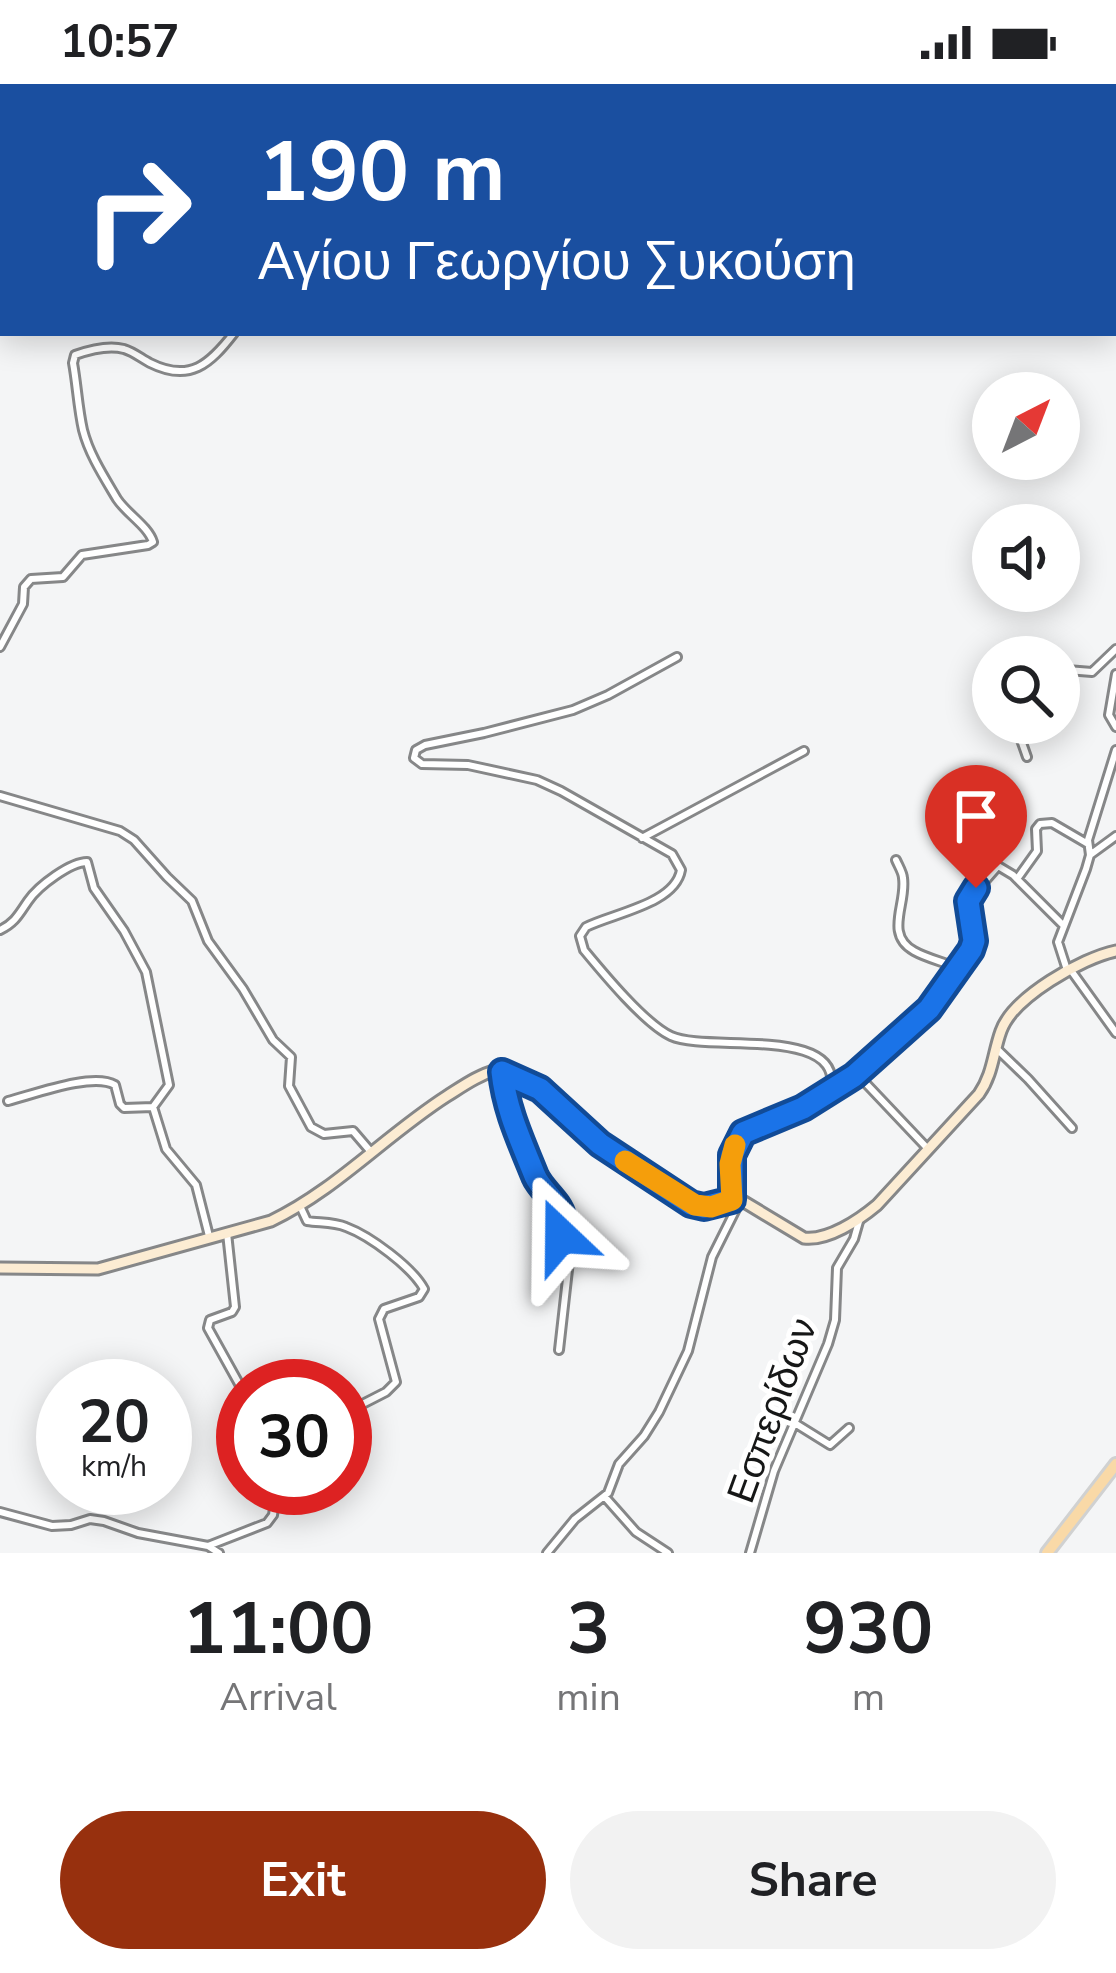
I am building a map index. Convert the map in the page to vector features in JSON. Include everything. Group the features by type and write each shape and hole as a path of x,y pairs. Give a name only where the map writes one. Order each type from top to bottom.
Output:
{"main road":[{"path":"0,1268 98,1269 271,1221 300,1206 421,1113 491,1072 502,1072 540,1089 600,1144 691,1204 704,1207 736,1200 810,1240 860,1218 877,1205 983,1088 1010,1014 1069,970 1116,951"},
{"path":"1047,1553 1116,1464"}],"street":[{"path":"0,647 31,578 63,578 82,555 153,542 152,534 118,500 88,446 75,355 118,348 162,368 186,371 208,362 230,336"},
{"path":"1080,671 1092,672 1116,649"},
{"path":"677,657 590,704 425,745 413,756 422,764 468,765 537,780 676,858 680,879 671,889 586,927 579,940 584,950 670,1036 708,1044 810,1052 831,1072 830,1092"},
{"path":"1116,674 1108,715 1116,727"},
{"path":"1022,744 1027,757"},
{"path":"1116,750 1088,844 1090,855 1058,945 1069,970 1116,1033"},
{"path":"642,838 804,751"},
{"path":"0,796 119,831 134,840 195,904 208,940 273,1040 291,1057 289,1086 305,1120 324,1134 353,1131 371,1152"},
{"path":"1016,879 1037,851 1040,824 1052,823 1088,844"},
{"path":"1090,855 1116,836"},
{"path":"0,930 17,918 35,893 86,860 94,888 141,960 149,984 170,1085 153,1107"},
{"path":"896,860 904,882 898,934 913,951 960,969"},
{"path":"547,1553 574,1519 605,1497 623,1458 649,1428 682,1365 712,1257 736,1200 732,1155 743,1133 788,1116 857,1074 929,1009 968,957 974,941 968,901 998,866 1064,926"},
{"path":"997,1049 1072,1128"},
{"path":"502,1072 517,1134 536,1179 562,1216 561,1236 569,1261 559,1350"},
{"path":"857,1074 928,1149"},
{"path":"8,1101 108,1080 124,1108 153,1107"},
{"path":"153,1107 166,1149 196,1185 210,1238"},
{"path":"300,1206 307,1221 336,1224 365,1237 424,1289 419,1298 384,1309 379,1318 396,1382 372,1399"},
{"name":"Εσπερίδων","path":"750,1553 774,1471 828,1344 835,1320 837,1268 860,1218"},
{"path":"225,1359 208,1328 210,1319 235,1307 227,1233"},
{"path":"793,1423 830,1445 849,1428"},
{"path":"605,1497 636,1532 668,1553"},
{"path":"0,1512 52,1526 104,1521 208,1546 219,1553"},
{"path":"208,1546 267,1523 273,1515"}],"slow traffic":[{"path":"625,1161 691,1204 711,1207 732,1200 730,1164 735,1145"}],"route":[{"path":"561,1236 562,1216 536,1179 517,1134 502,1072 540,1089 600,1144 691,1204 711,1207 732,1200 730,1164 743,1133 803,1108 854,1076 941,995 974,941 968,901 976,888"}]}
